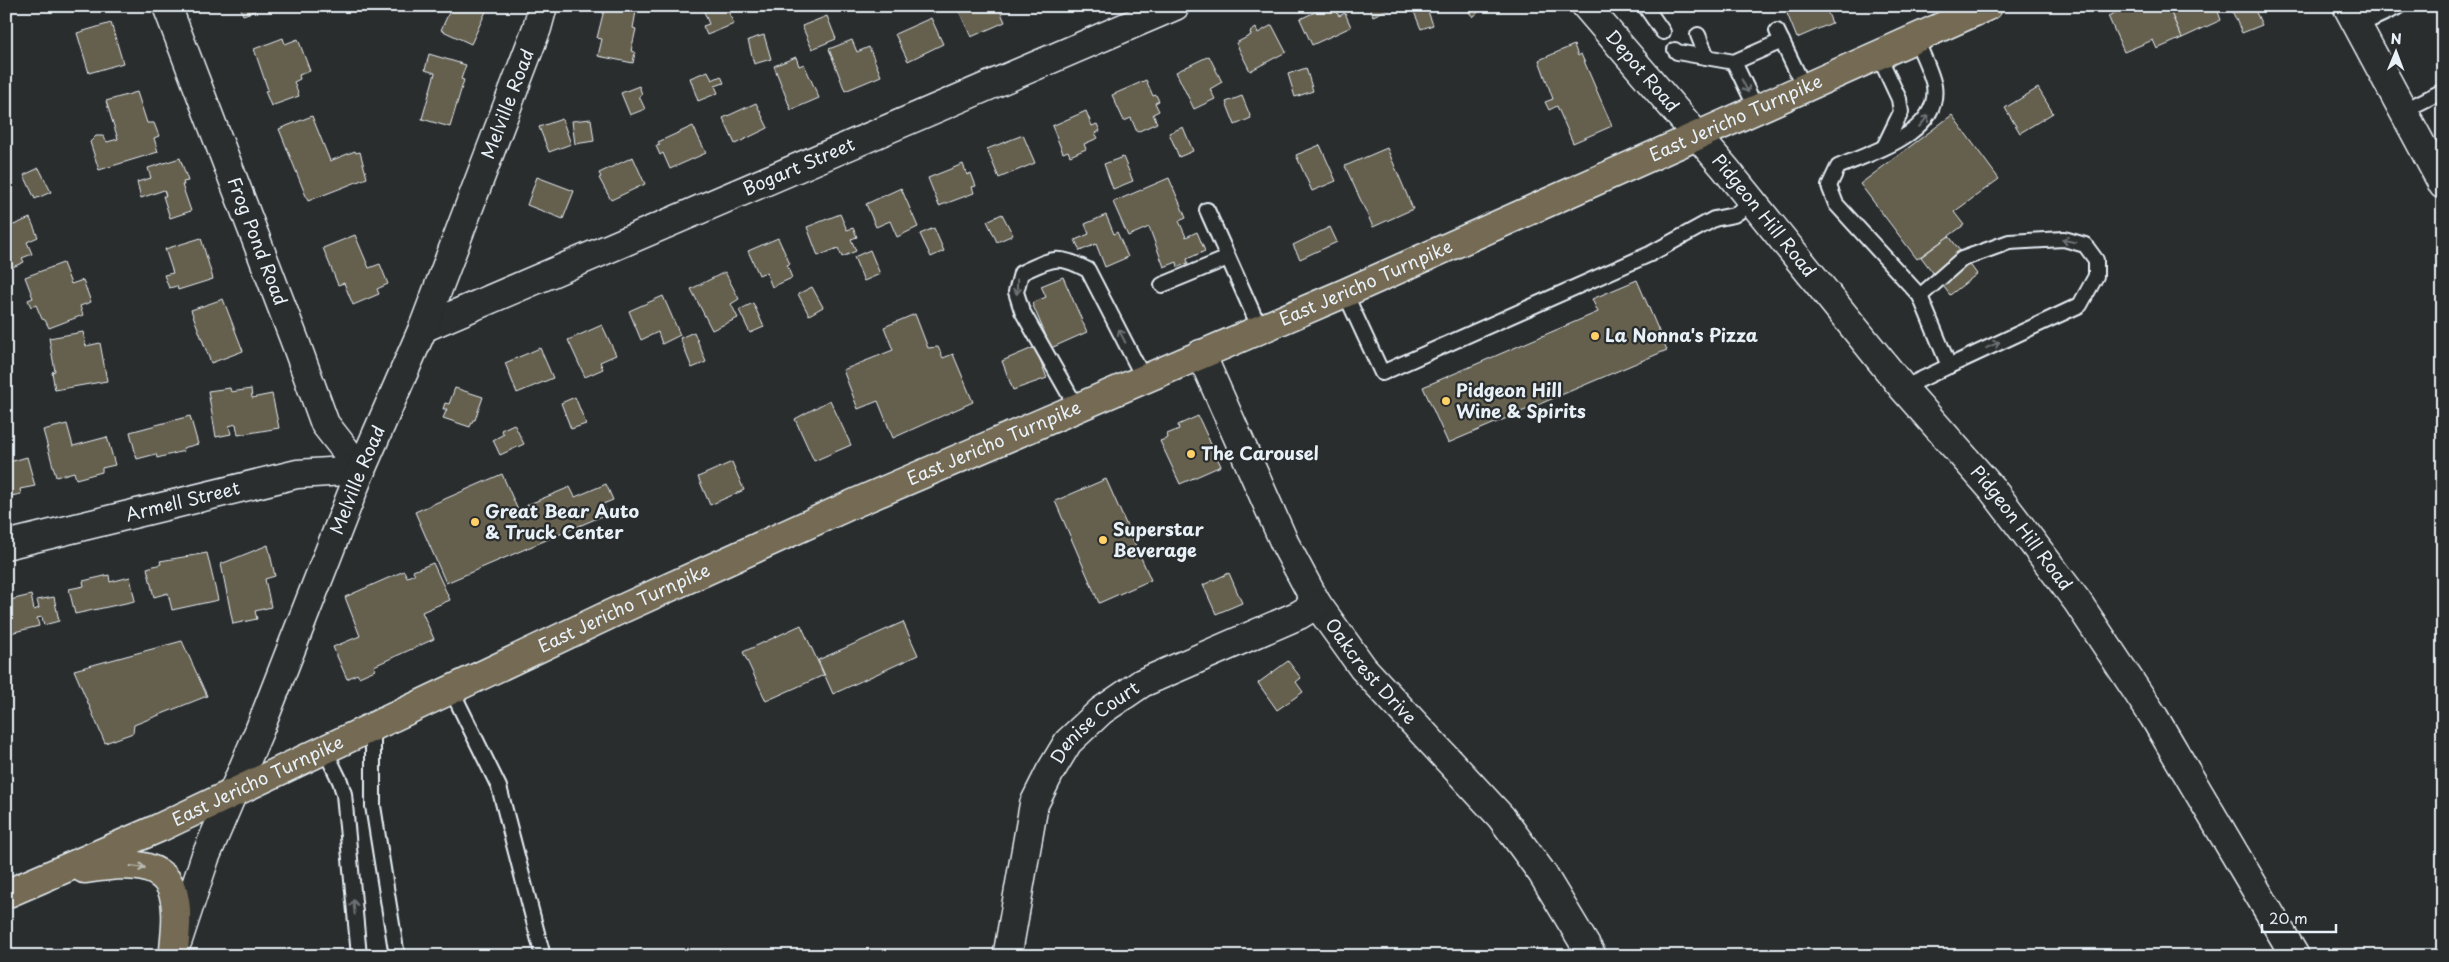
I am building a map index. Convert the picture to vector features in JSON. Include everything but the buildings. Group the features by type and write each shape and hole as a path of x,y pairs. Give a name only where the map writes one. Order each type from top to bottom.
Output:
{"main road":[{"name":"East Jericho Turnpike","path":"6,894 158,828 452,691 615,612 855,503 1345,293 1916,40 1988,6"},
{"path":"55,873 116,865 140,866 161,873 168,880 173,892 176,910 173,953"}],"street":[{"name":"Frog Pond Road","path":"167,6 325,424 361,470"},
{"name":"Melville Road","path":"173,953 205,858 285,666 361,470 423,328 537,28 543,6"},
{"name":"Bogart Street","path":"423,328 1174,6"},
{"name":"Depot Road","path":"1586,6 1697,137"},
{"path":"2352,16 2443,185"},
{"name":"Pidgeon Hill Road","path":"1697,137 1903,388 1992,489 2077,601 2154,717 2295,956"},
{"name":"Oakcrest Drive","path":"1201,354 1285,544 1317,604 1363,668 1501,817 1542,873 1592,956"},
{"name":"Armell Street","path":"6,545 297,474 361,470"},
{"name":"Denise Court","path":"1008,952 1034,804 1068,742 1101,711 1142,683 1299,615 1317,604"}],"lane":[{"path":"1644,6 1663,32"},
{"path":"2352,16 2400,6"},
{"path":"1698,35 1706,57"},
{"path":"1675,50 1677,52 1734,62 1749,51 1780,36 1804,89"},
{"path":"1916,40 1934,85 1931,112 1920,127 1884,147 1838,167 1829,186 1836,204 1920,296 1949,366"},
{"path":"1879,56 1899,98 1901,112 1884,147"},
{"path":"1734,62 1757,110"},
{"path":"2403,111 2443,91"},
{"path":"1345,293 1382,373 1650,254 1714,219 1734,215 1752,203"},
{"path":"1207,210 1260,328"},
{"path":"1903,388 2080,305 2096,276 2096,260 2085,245 2064,239 2009,242 1962,259 1920,296"},
{"path":"1162,285 1228,258"},
{"path":"1077,408 1022,311 1016,292 1021,273 1052,259 1061,259 1088,270 1144,379"},
{"path":"452,691 499,787 543,956"},
{"path":"373,727 373,806 397,956"},
{"path":"325,750 344,794 359,956"}],"place":[{"name":"La Nonna's Pizza","path":"1595,336"},
{"name":"Pidgeon Hill Wine & Spirits","path":"1446,401"},
{"name":"The Carousel","path":"1191,454"},
{"name":"Great Bear Auto & Truck Center","path":"475,522"},
{"name":"Superstar Beverage","path":"1103,540"}]}
